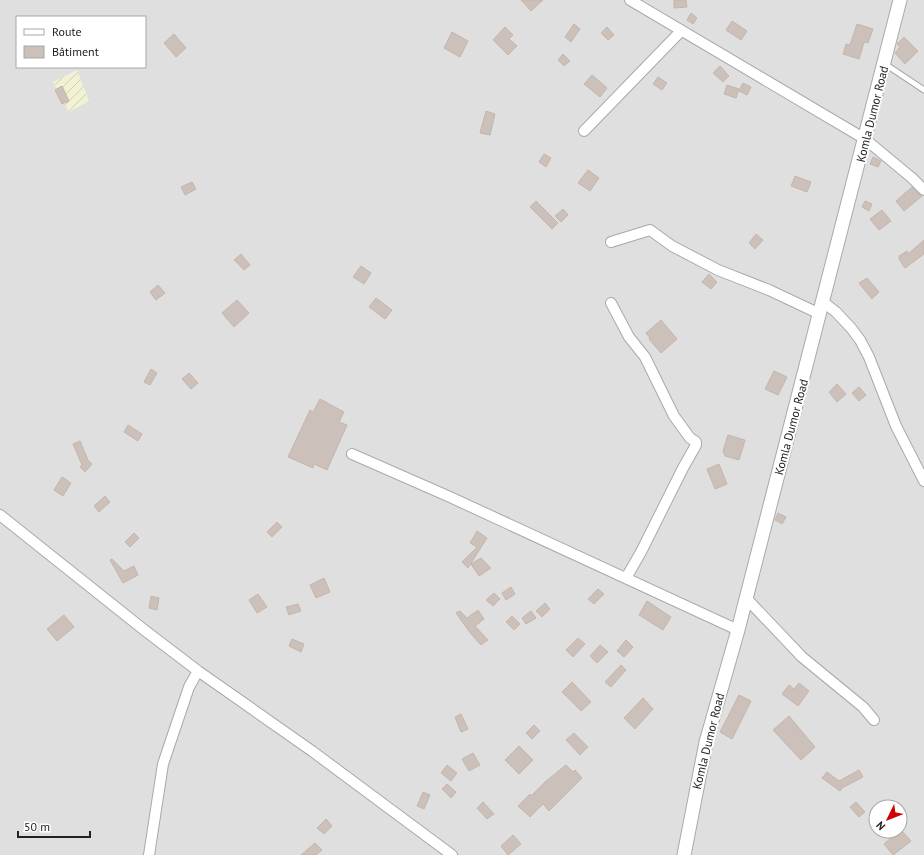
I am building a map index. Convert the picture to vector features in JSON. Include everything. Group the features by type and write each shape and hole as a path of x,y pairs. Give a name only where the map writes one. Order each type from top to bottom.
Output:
{"street":[{"path":"630,0 865,139 912,178 924,190"},
{"name":"Komla Dumor Road","path":"684,855 706,742 738,630 900,0"},
{"path":"584,132 681,31"},
{"path":"611,242 650,230 672,246 718,270 769,290 836,312 860,340 869,357 896,426 924,482"},
{"path":"611,303 629,337 645,357 674,416 690,438 696,442 696,445 641,552 626,578"},
{"path":"352,454 450,497 738,630"},
{"path":"0,515 198,671 312,751 452,855"},
{"path":"746,598 802,656 863,707 874,720"},
{"path":"149,855 163,764 188,687 198,671"}],"lane":[{"path":"884,64 924,90"}],"shaded area":[{"path":"0,0 924,0 924,855 0,855"}],"green space":[{"path":"77,70 89,101 69,112 53,82"}],"building":[{"path":"521,0 543,0 531,11"},
{"path":"674,0 686,0 687,7 674,8"},
{"path":"691,13 697,18 693,24 687,20"},
{"path":"732,21 747,31 741,40 726,30"},
{"path":"574,24 580,29 571,42 565,37"},
{"path":"857,24 873,29 868,43 864,42 859,59 843,54 846,44 850,45"},
{"path":"505,27 513,35 509,39 517,46 508,55 493,40"},
{"path":"607,27 614,35 608,40 601,33"},
{"path":"452,32 468,41 460,57 444,48"},
{"path":"174,34 186,48 176,57 164,43"},
{"path":"904,37 918,51 905,64 895,53 900,47 897,44"},
{"path":"563,54 570,61 564,66 558,60"},
{"path":"720,66 729,76 723,82 713,73"},
{"path":"592,75 607,88 600,97 584,84"},
{"path":"658,77 667,83 662,90 653,84"},
{"path":"743,83 751,87 747,95 739,91"},
{"path":"727,85 739,89 736,98 724,94"},
{"path":"62,86 69,101 62,104 55,90"},
{"path":"486,111 495,114 490,135 480,133"},
{"path":"544,154 551,158 546,167 539,162"},
{"path":"873,157 881,161 878,167 870,164"},
{"path":"588,170 599,178 590,191 578,183"},
{"path":"795,176 811,182 807,192 791,186"},
{"path":"192,182 196,189 185,195 181,187"},
{"path":"912,187 922,196 904,211 896,201"},
{"path":"536,201 558,223 552,229 530,207"},
{"path":"865,201 872,204 869,211 862,207"},
{"path":"563,209 568,215 561,222 555,216"},
{"path":"882,210 891,221 879,230 870,219"},
{"path":"756,234 763,240 755,249 749,243"},
{"path":"924,240 924,254 905,268 899,259 899,256 907,251 908,254"},
{"path":"241,254 250,265 244,270 234,260"},
{"path":"361,266 371,273 364,284 353,277"},
{"path":"709,274 717,282 711,289 702,282"},
{"path":"867,278 879,292 872,299 859,283"},
{"path":"158,285 165,293 156,300 150,292"},
{"path":"376,298 392,310 385,319 369,307"},
{"path":"237,300 249,313 234,327 222,313"},
{"path":"661,320 677,339 661,353 646,333"},
{"path":"151,369 157,373 150,385 144,382"},
{"path":"774,371 787,377 778,395 765,389"},
{"path":"189,373 198,383 191,389 182,379"},
{"path":"837,384 846,394 837,402 829,392"},
{"path":"859,387 866,395 859,401 852,393"},
{"path":"320,399 344,412 339,422 347,425 327,470 314,464 313,468 288,457 310,410 313,412"},
{"path":"128,425 142,434 138,441 124,432"},
{"path":"728,435 745,440 739,460 725,456 723,451"},
{"path":"80,441 88,460 92,464 85,472 80,467 82,465 73,444"},
{"path":"719,464 727,484 715,489 707,469"},
{"path":"62,477 71,483 63,496 54,490"},
{"path":"105,496 110,502 99,512 94,506"},
{"path":"778,513 786,517 782,524 775,520"},
{"path":"277,522 282,527 272,537 267,532"},
{"path":"477,531 487,538 468,568 462,562 477,547 470,543"},
{"path":"134,533 139,538 130,547 125,542"},
{"path":"481,558 491,568 479,576 471,564"},
{"path":"112,559 124,571 134,566 138,575 123,583 110,560"},
{"path":"324,578 330,592 316,598 310,585"},
{"path":"511,587 515,594 506,600 502,593"},
{"path":"598,589 604,594 594,604 588,599"},
{"path":"494,593 500,599 493,606 486,600"},
{"path":"258,594 267,607 257,613 249,600"},
{"path":"151,596 159,598 157,610 149,608"},
{"path":"647,601 671,617 663,630 639,615"},
{"path":"545,603 550,609 542,617 536,611"},
{"path":"298,604 301,611 289,615 286,607"},
{"path":"478,610 484,619 475,626 488,640 481,645 456,613 460,611 467,618"},
{"path":"531,611 536,618 526,624 522,618"},
{"path":"64,615 74,627 57,641 47,629"},
{"path":"512,616 520,624 514,630 506,622"},
{"path":"578,638 585,644 573,657 566,650"},
{"path":"292,639 304,644 301,652 289,646"},
{"path":"626,640 633,647 624,657 617,651"},
{"path":"600,645 608,652 597,663 590,656"},
{"path":"621,665 626,670 611,687 605,682"},
{"path":"572,682 591,702 581,711 562,692"},
{"path":"799,683 809,691 798,706 782,694 789,685 794,689"},
{"path":"739,695 751,701 732,739 720,732"},
{"path":"643,698 653,709 635,729 624,718"},
{"path":"461,714 468,729 461,732 455,717"},
{"path":"789,716 815,747 801,760 773,730"},
{"path":"534,725 540,731 532,739 526,733"},
{"path":"574,733 588,747 580,755 566,740"},
{"path":"519,746 533,760 519,774 505,760"},
{"path":"473,753 480,765 469,771 462,759"},
{"path":"447,765 457,773 451,781 441,773"},
{"path":"566,765 573,772 575,770 582,778 549,811 543,804 530,817 518,806 530,794 531,796"},
{"path":"859,770 863,777 842,788 840,791 822,778 827,772 839,781"},
{"path":"447,784 456,792 451,798 442,789"},
{"path":"423,792 430,795 424,809 417,806"},
{"path":"483,802 494,814 487,819 477,808"},
{"path":"856,802 865,812 859,817 850,807"},
{"path":"326,819 332,826 324,834 317,828"},
{"path":"513,835 521,844 508,855 501,846"},
{"path":"908,838 911,841 893,855 884,844 890,839 908,839"},
{"path":"315,843 322,850 316,855 301,855"}]}
